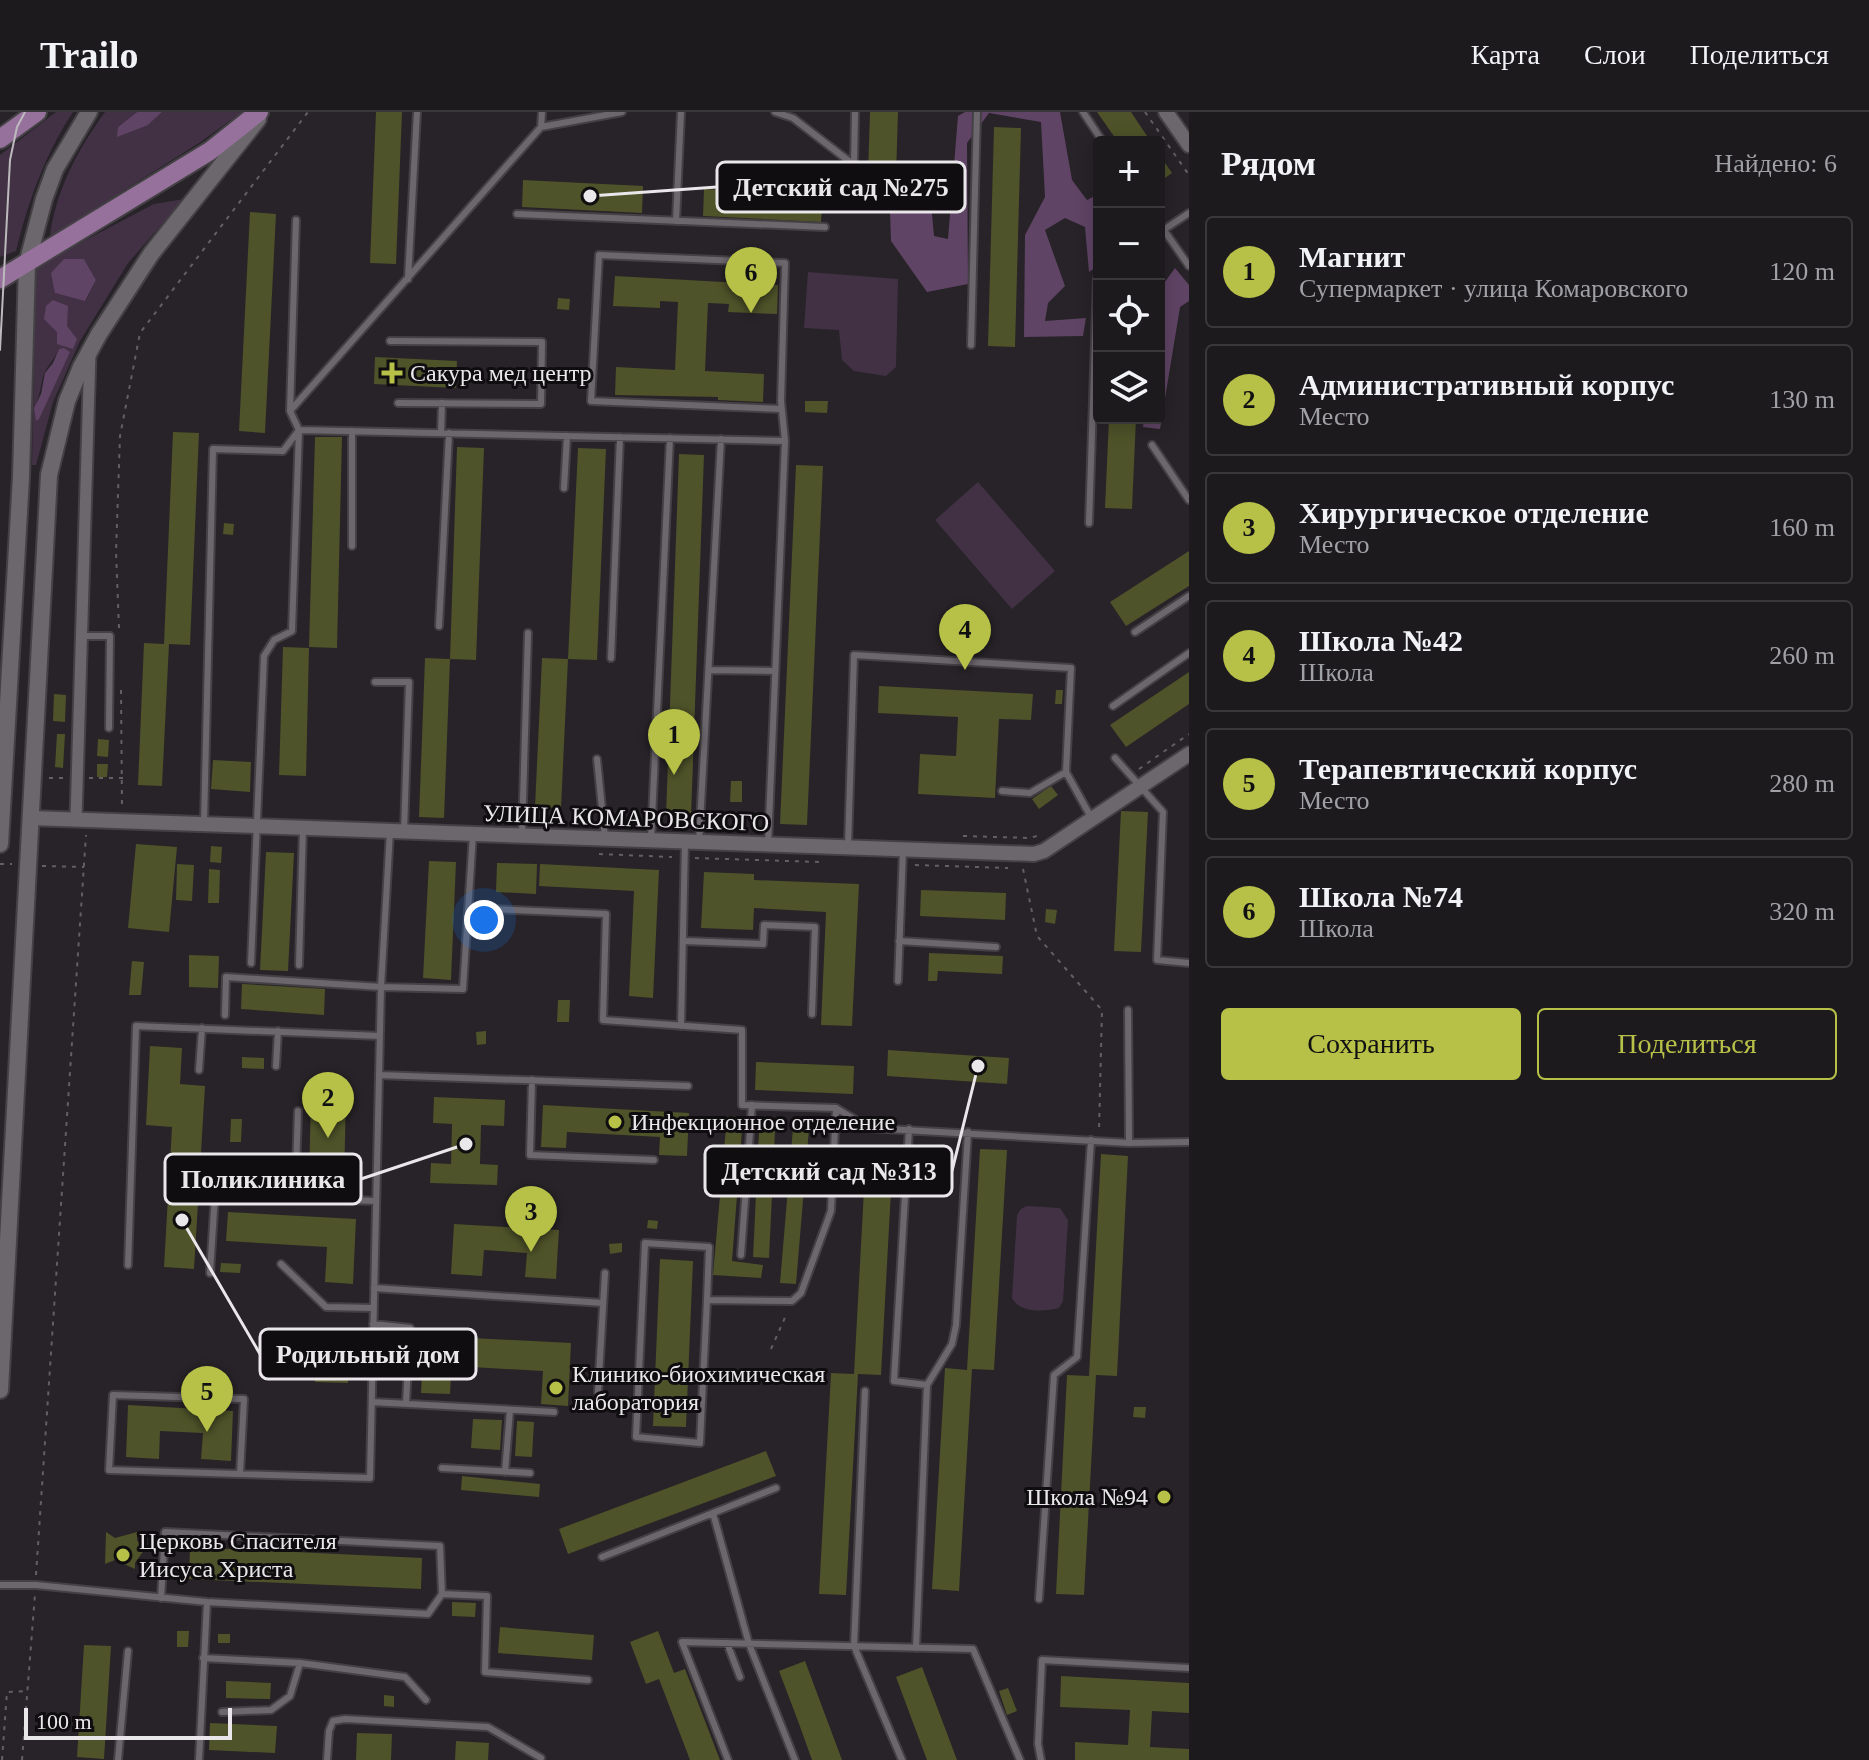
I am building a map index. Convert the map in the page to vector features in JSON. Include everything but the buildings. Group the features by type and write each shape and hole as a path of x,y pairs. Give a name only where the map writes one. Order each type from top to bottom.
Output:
{"main road":[{"path":"0,139 37,112"},
{"path":"0,844 21,477 27,264 55,169 89,112"},
{"path":"0,279 210,151 261,112"},
{"path":"0,1390 49,475 67,401 90,349 151,254 261,112"},
{"path":"1,818 31,818"}],"street":[{"path":"1166,112 1189,145"},
{"path":"76,819 90,349"},
{"name":"УЛИЦА КОМАРОВСКОГО","path":"31,818 1034,854 1044,851 1092,819 1135,781 1189,754"}],"lane":[{"path":"408,279 417,112"},
{"path":"290,411 541,127 542,112"},
{"path":"541,127 622,112"},
{"path":"676,221 681,112"},
{"path":"775,112 793,118 854,165 855,112"},
{"path":"971,345 977,112"},
{"path":"1083,112 1099,136"},
{"path":"1165,226 1189,213"},
{"path":"517,214 825,227"},
{"path":"251,963 264,656 274,640 292,631 299,430 290,411 296,220"},
{"path":"1165,233 1189,266"},
{"path":"768,845 785,441 781,409 785,263 599,255 591,401 781,409"},
{"path":"1089,523 1097,280"},
{"path":"390,341 542,342 541,404 398,403"},
{"path":"439,626 445,433 442,403"},
{"path":"299,430 785,441"},
{"path":"204,824 213,449 283,451 299,430"},
{"path":"352,431 352,546"},
{"path":"564,488 567,436"},
{"path":"611,658 620,437"},
{"path":"651,840 670,438"},
{"path":"681,1026 692,842 709,670 721,439"},
{"path":"1152,445 1189,500"},
{"path":"1135,632 1189,596"},
{"path":"522,835 528,633"},
{"path":"83,636 110,636 109,728"},
{"path":"1113,706 1189,653"},
{"path":"848,847 854,655 1071,668 1066,772 1092,819"},
{"path":"709,670 775,671"},
{"path":"240,1474 244,1399 113,1395 109,1470 370,1478 381,987 409,682 375,682"},
{"path":"1115,758 1163,812 1157,960 1189,963"},
{"path":"597,759 605,838"},
{"path":"1002,791 1030,793 1066,772"},
{"path":"299,965 303,828"},
{"path":"225,1015 226,977 463,989 473,834"},
{"path":"898,981 903,850"},
{"path":"468,908 606,914 603,1020 742,1030 742,1105 836,1108 869,1128 1129,1143 1189,1142"},
{"path":"685,941 763,944 764,925 815,927 812,1014"},
{"path":"899,941 996,947"},
{"path":"1128,1010 1129,1143"},
{"path":"128,1265 136,1026 380,1036"},
{"path":"199,1070 202,1028"},
{"path":"276,1066 278,1031"},
{"path":"379,1075 688,1086"},
{"path":"532,1080 530,1155 654,1160"},
{"path":"741,1255 752,1105"},
{"path":"707,1300 792,1301 801,1293 831,1211 836,1108"},
{"path":"295,1198 298,1111"},
{"path":"909,1129 894,1381 927,1385"},
{"path":"916,1648 927,1385 952,1344 956,1325 968,1132"},
{"path":"1039,1599 1054,1375 1077,1357 1091,1140"},
{"path":"210,1273 215,1195 236,1164 263,1164 276,1197"},
{"path":"215,1195 376,1201"},
{"path":"645,1243 709,1247 707,1300 700,1443 636,1437 645,1243"},
{"path":"281,1264 326,1307 374,1308"},
{"path":"598,1392 605,1273"},
{"path":"374,1288 603,1303"},
{"path":"373,1324 410,1328 406,1403"},
{"path":"865,1391 854,1646 902,1760"},
{"path":"372,1402 554,1412"},
{"path":"505,1472 510,1410"},
{"path":"442,1468 530,1473"},
{"path":"602,1557 776,1488"},
{"path":"713,1513 749,1644 795,1760"},
{"path":"0,1585 36,1585 161,1598 207,1602 428,1614 442,1594 440,1546 165,1532 161,1598"},
{"path":"442,1594 487,1596 485,1672 588,1680"},
{"path":"199,1760 207,1602"},
{"path":"728,1760 682,1642 973,1649 1020,1760"},
{"path":"727,1643 740,1677"},
{"path":"118,1760 128,1651"},
{"path":"203,1658 300,1663 405,1677 426,1700"},
{"path":"1041,1760 1038,1744 1042,1660 1189,1668"},
{"path":"222,1712 271,1710 290,1696 300,1663"},
{"path":"327,1760 329,1731 333,1721 345,1719 488,1727 541,1758"}],"path":[{"path":"119,628 116,552 120,436 140,333 308,112"},
{"path":"1145,112 1189,175"},
{"path":"121,688 122,809"},
{"path":"1135,781 1189,734"},
{"path":"79,778 123,778"},
{"path":"22,1760 85,868 86,827 76,819"},
{"path":"953,836 1030,838 1044,834"},
{"path":"771,1349 792,1301"},
{"path":"2,1760 7,1692 27,1690"}],"shaded area":[{"path":"56,112 73,112 38,179 16,251 0,257 0,155"},
{"path":"105,112 137,112 118,127 148,125 162,112 242,112 199,143 50,237 62,187"},
{"path":"137,112 162,112 148,125 117,137 118,127"},
{"path":"965,112 1060,112 1072,180 1087,200 1093,197 1093,269 1089,272 1085,227 1065,218 1045,230 1065,286 1048,303 1045,321 1086,318 1083,336 1024,337 1025,235 1045,197 1041,122 989,113 967,143 968,284 927,292 891,241 889,182 929,181 934,236 948,239 958,116"},
{"path":"184,199 128,263 80,341 53,402 36,465 32,465 36,266 154,204","holes":["84,259 96,280 86,300 55,293","59,349 69,353 34,408 44,374"]},
{"path":"64,259 84,259 96,280 85,301 55,293 51,273"},
{"path":"1175,268 1189,285 1189,301 1180,307 1165,398 1165,352 1165,282"},
{"path":"808,272 898,279 896,367 886,376 854,371 842,360 839,330 804,328"},
{"path":"53,300 68,306 67,326 77,339 73,349 57,344 57,332 44,319 46,306"},
{"path":"59,349 70,352 36,421 34,408 41,394 45,373"},
{"path":"1143,424 1161,424 1160,429 1143,427"},
{"path":"978,482 1055,571 1012,609 935,520"},
{"path":"1027,1206 1060,1208 1068,1220 1063,1301 1059,1308 1040,1311 1026,1309 1012,1298 1017,1215"}],"tram line":[{"path":"0,350 10,160 17,127 25,112"}],"place":[{"name":"Детский сад №275","path":"590,196"},
{"name":"Школа №74","path":"751,313"},
{"name":"Сакура мед центр","path":"392,373"},
{"name":"Школа №42","path":"965,670"},
{"name":"Магнит","path":"674,775"},
{"name":"Детский сад №313","path":"978,1066"},
{"name":"Инфекционное отделение","path":"615,1122"},
{"name":"Административный корпус","path":"328,1138"},
{"name":"Поликлиника","path":"466,1144"},
{"name":"Родильный дом","path":"182,1220"},
{"name":"Хирургическое отделение","path":"531,1252"},
{"name":"Клинико-биохимическая лаборатория","path":"556,1388"},
{"name":"Терапевтический корпус","path":"207,1432"},
{"name":"Школа №94","path":"1164,1497"},
{"name":"Церковь Спасителя Иисуса Христа","path":"123,1555"}]}
